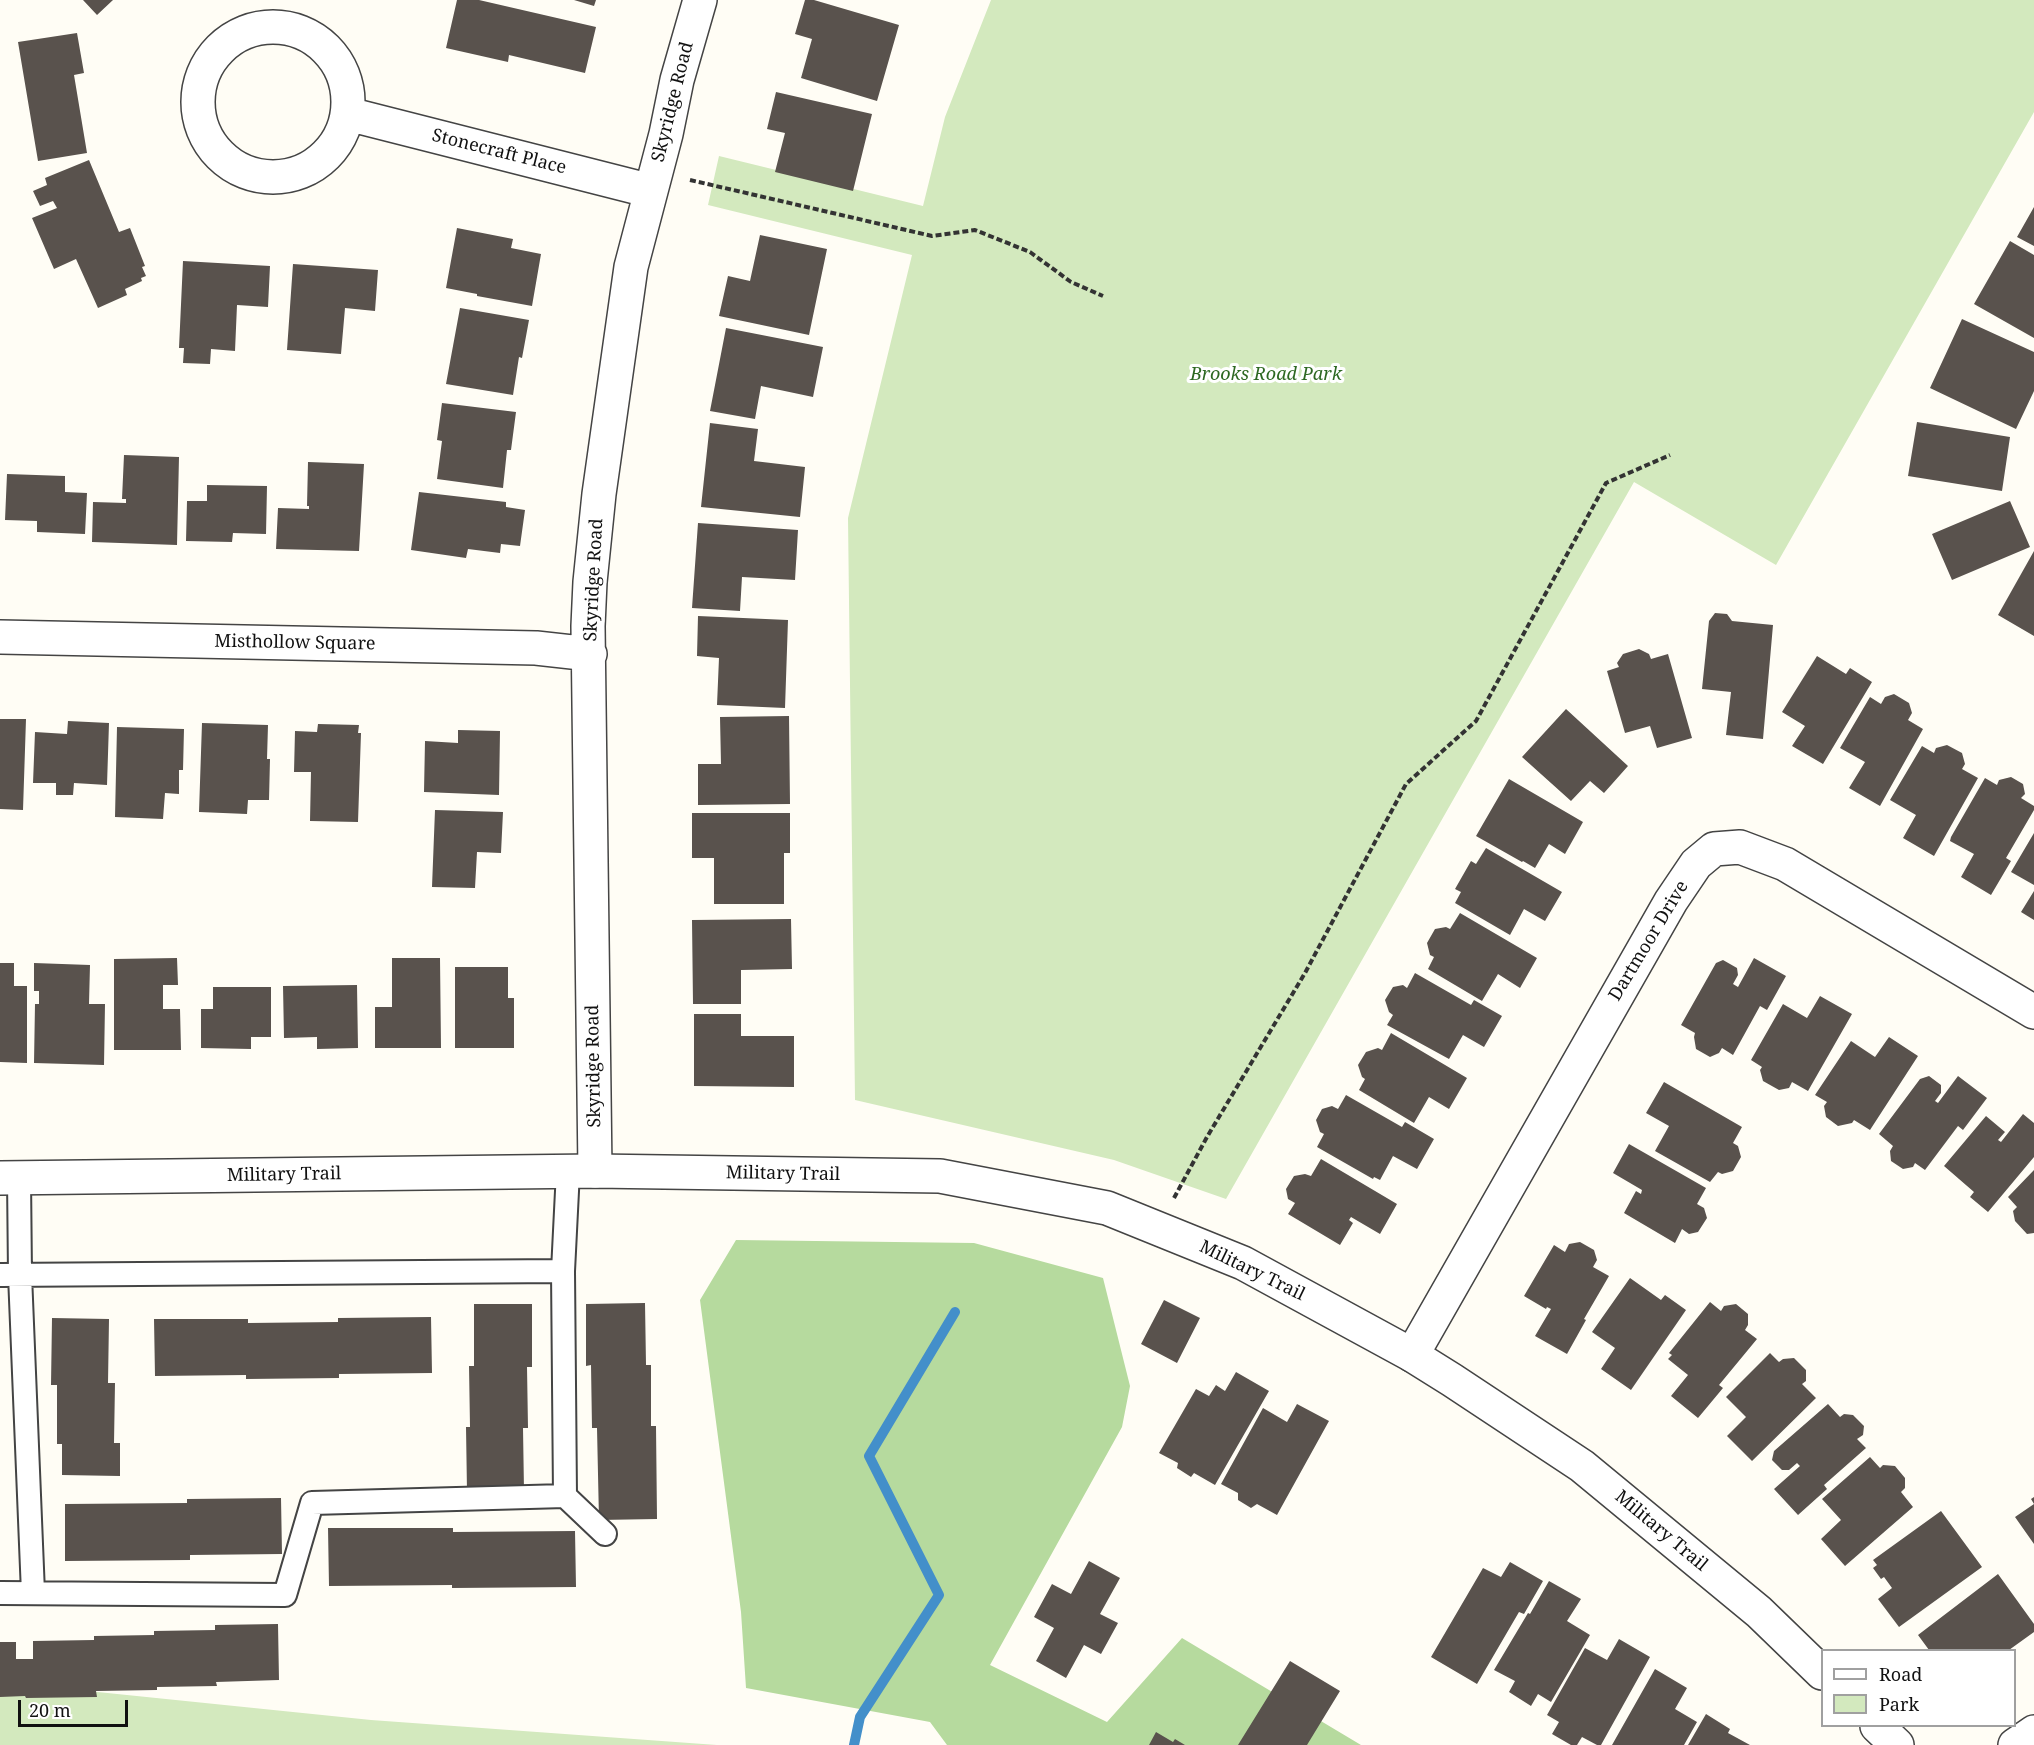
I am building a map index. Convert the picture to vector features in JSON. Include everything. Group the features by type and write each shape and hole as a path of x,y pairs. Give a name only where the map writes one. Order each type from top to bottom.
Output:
{"street":[{"name":"Skyridge Road","path":"582,1171 590,582 599,494 631,267 666,134 677,80 700,0"},
{"path":"272,26 298,30 321,43 338,63 347,87 348,114 340,136 326,155 307,169 284,177 261,176 238,169 219,155 205,136 198,113 198,89 207,64 223,44 238,35 246,31 272,26"},
{"name":"Stonecraft Place","path":"348,114 654,182"},
{"name":"Misthollow Square","path":"0,637 536,648 590,654"},
{"name":"Dartmoor Drive","path":"1412,1355 1671,901 1696,864 1714,849 1740,847 1785,864 2034,1012"},
{"name":"Military Trail","path":"9,1178 582,1171 940,1176 1107,1208 1244,1263 1412,1355 1582,1466 1759,1612 1821,1672"},
{"path":"1878,1727 1897,1745"},
{"path":"2015,1745 2034,1732"}],"lane":[{"path":"582,1171 563,1271 566,1496 605,1534"},
{"path":"9,1178 10,1275 33,1593"},
{"path":"10,1275 563,1271"},
{"path":"0,1593 285,1595 312,1503 566,1496"}],"path":[{"path":"654,182 932,236 975,230 1030,252 1071,282 1103,296"},
{"path":"1158,1228 1207,1137 1305,973 1406,784 1476,721 1606,483 1670,455"}],"green space":[{"name":"Brooks Road Park","path":"991,0 2034,0 2034,112 1776,565 1634,482 1226,1199 1114,1160 855,1100 848,518 912,255 708,205 719,156 923,206 945,117"},
{"path":"736,1240 974,1243 1103,1278 1130,1386 1122,1427 990,1665 1107,1722 1182,1638 1361,1745 947,1745 930,1722 746,1688 741,1612 700,1300"},
{"path":"0,1682 371,1720 717,1745 0,1745"}],"building":[{"path":"83,0 113,0 97,15"},
{"path":"457,0 479,0 596,27 585,73 509,55 508,62 446,48"},
{"path":"574,0 596,0 594,6"},
{"path":"805,0 814,0 899,25 877,101 801,78 812,39 795,34"},
{"path":"77,33 84,73 74,75 87,153 38,161 18,42"},
{"path":"776,92 872,114 853,191 775,172 785,133 767,129"},
{"path":"89,160 119,232 130,228 145,266 142,267 146,276 141,278 142,281 125,289 127,295 98,308 76,259 54,269 32,218 57,208 53,201 40,206 33,191 47,185 45,178"},
{"path":"2034,207 2034,246 2017,237"},
{"path":"457,228 513,239 511,248 541,254 532,306 446,288"},
{"path":"760,235 827,249 809,335 719,316 728,276 750,281"},
{"path":"2010,241 2034,255 2034,338 1974,304"},
{"path":"183,261 270,266 268,307 237,305 235,351 211,349 210,364 183,363 184,348 179,348"},
{"path":"293,264 378,270 375,311 345,308 341,354 287,350"},
{"path":"460,308 529,320 522,358 519,357 513,395 446,384"},
{"path":"1962,319 2034,352 2034,391 2016,429 1930,388"},
{"path":"726,328 823,347 813,397 761,386 755,419 710,411"},
{"path":"442,403 516,412 511,450 507,450 503,488 437,479 442,441 437,440"},
{"path":"1917,422 2010,437 2002,491 1908,476"},
{"path":"710,423 758,429 754,461 805,467 800,517 701,507"},
{"path":"124,455 179,457 177,545 92,542 93,502 126,503 126,499 122,499"},
{"path":"308,462 364,464 359,551 276,549 278,508 309,509 307,506"},
{"path":"7,474 65,476 65,492 87,493 85,534 37,532 37,521 5,520"},
{"path":"207,485 267,486 266,534 233,533 232,542 186,541 187,501 207,501"},
{"path":"419,492 506,502 506,507 525,510 520,546 501,544 500,553 468,549 466,558 411,550"},
{"path":"2010,501 2030,547 1952,580 1932,534"},
{"path":"698,523 798,530 795,580 742,577 740,611 692,608"},
{"path":"2034,551 2034,636 1998,615"},
{"path":"1715,613 1727,614 1732,621 1773,625 1763,739 1726,735 1731,692 1702,689 1709,621"},
{"path":"698,616 788,620 785,708 717,705 719,658 697,656"},
{"path":"1639,649 1649,654 1651,659 1668,654 1692,738 1657,748 1650,726 1625,733 1607,671 1619,667 1617,663 1623,654"},
{"path":"1817,656 1846,674 1850,668 1872,682 1823,764 1792,746 1805,726 1782,712"},
{"path":"1894,694 1909,703 1912,713 1908,720 1923,729 1880,806 1849,788 1865,762 1840,748 1870,697 1881,704 1885,697"},
{"path":"1566,709 1628,766 1604,793 1590,781 1571,801 1522,757"},
{"path":"789,716 790,804 698,805 698,764 721,764 720,717"},
{"path":"0,719 26,719 23,810 0,809"},
{"path":"68,721 109,723 107,785 74,783 73,795 56,795 56,783 33,783 35,732 67,734"},
{"path":"202,723 268,725 269,800 248,800 247,814 199,812"},
{"path":"318,724 359,725 358,733 361,733 358,822 310,821 311,772 294,772 295,731 317,732"},
{"path":"117,727 184,729 183,770 179,770 179,794 165,793 163,819 115,817"},
{"path":"458,730 500,731 499,795 424,792 425,741 458,743"},
{"path":"1947,745 1962,753 1965,764 1962,769 1978,778 1934,856 1903,838 1916,815 1890,800 1922,746 1934,753 1936,748"},
{"path":"2011,777 2023,784 2025,794 2021,798 2034,806 2034,810 2006,858 2011,861 1991,895 1961,877 1974,854 1950,841 1985,778 1997,785 1999,780"},
{"path":"1509,779 1583,822 1565,854 1549,844 1535,868 1476,836"},
{"path":"435,810 503,812 501,853 477,852 475,888 432,887"},
{"path":"692,813 790,813 790,853 784,853 784,904 714,904 714,858 692,858"},
{"path":"2034,833 2034,885 2011,872"},
{"path":"1486,848 1562,892 1545,921 1524,909 1510,935 1455,903 1461,892 1455,889 1471,861 1476,864"},
{"path":"2034,891 2034,920 2021,912"},
{"path":"1460,913 1537,958 1520,988 1498,974 1482,1001 1428,969 1434,957 1430,955 1427,943 1435,929 1446,927 1450,929"},
{"path":"791,919 792,969 741,970 741,1004 693,1004 692,920"},
{"path":"177,958 178,985 163,985 163,1009 180,1009 181,1050 114,1050 114,959"},
{"path":"392,958 440,958 441,1048 375,1048 375,1007 392,1007"},
{"path":"1754,958 1786,976 1767,1010 1760,1006 1733,1055 1722,1048 1719,1053 1710,1057 1696,1049 1695,1033 1681,1025 1716,963 1723,960 1737,968 1738,975 1733,984 1738,987"},
{"path":"0,963 14,963 14,986 27,986 27,1063 0,1062"},
{"path":"34,963 90,965 89,1004 105,1004 104,1065 34,1063 35,1004 39,1004 39,991 34,991"},
{"path":"455,967 508,967 508,998 514,998 514,1048 455,1048"},
{"path":"1415,973 1471,1005 1474,1000 1502,1016 1484,1047 1463,1035 1449,1059 1387,1025 1393,1015 1389,1012 1385,1000 1393,987 1403,985 1407,988"},
{"path":"357,985 358,1048 317,1049 317,1037 284,1038 283,986"},
{"path":"213,987 271,987 271,1037 251,1037 251,1049 201,1048 201,1009 213,1009"},
{"path":"1820,996 1852,1014 1808,1091 1792,1082 1789,1088 1779,1090 1763,1081 1760,1070 1762,1067 1751,1060 1783,1004 1807,1018"},
{"path":"694,1014 741,1014 741,1036 794,1036 794,1087 694,1086"},
{"path":"1391,1033 1467,1078 1449,1109 1429,1097 1414,1123 1359,1090 1365,1079 1358,1065 1366,1052 1378,1048 1382,1050"},
{"path":"1889,1037 1918,1056 1870,1130 1854,1120 1852,1123 1838,1126 1826,1117 1824,1106 1827,1102 1815,1095 1851,1041 1875,1057"},
{"path":"1929,1076 1941,1085 1941,1093 1935,1101 1938,1103 1958,1076 1987,1098 1963,1130 1958,1126 1925,1170 1915,1163 1913,1167 1903,1169 1891,1161 1890,1151 1893,1146 1879,1134 1920,1079"},
{"path":"1664,1082 1742,1127 1733,1143 1738,1146 1741,1157 1733,1171 1722,1174 1718,1172 1710,1182 1655,1151 1669,1126 1646,1113"},
{"path":"1346,1095 1402,1127 1405,1122 1434,1139 1417,1169 1393,1156 1380,1180 1374,1177 1373,1179 1317,1147 1324,1134 1320,1132 1316,1120 1322,1109 1332,1106 1338,1109"},
{"path":"2023,1114 2034,1123 2034,1157 1988,1212 1970,1197 1974,1192 1944,1166 1986,1116 2005,1132 1998,1140 2001,1142"},
{"path":"1629,1144 1706,1188 1697,1204 1704,1208 1707,1218 1698,1232 1689,1234 1682,1229 1675,1243 1624,1213 1636,1191 1641,1194 1642,1190 1613,1173"},
{"path":"1321,1159 1397,1204 1380,1234 1351,1217 1349,1220 1353,1223 1340,1245 1288,1214 1295,1203 1288,1199 1286,1189 1294,1176 1305,1174 1311,1176"},
{"path":"2034,1170 2034,1233 2027,1234 2015,1221 2013,1211 2017,1207 2008,1197"},
{"path":"1580,1242 1594,1250 1597,1260 1593,1267 1609,1276 1567,1354 1535,1336 1551,1309 1547,1307 1546,1309 1524,1296 1554,1245 1565,1252 1569,1244"},
{"path":"1630,1278 1661,1300 1665,1295 1686,1310 1631,1390 1601,1369 1615,1348 1592,1332"},
{"path":"1164,1300 1200,1318 1177,1363 1141,1344"},
{"path":"1710,1302 1721,1311 1724,1306 1736,1304 1748,1314 1748,1325 1745,1330 1757,1339 1719,1385 1723,1388 1698,1418 1671,1396 1688,1375 1668,1359 1672,1355 1669,1353"},
{"path":"645,1303 646,1365 651,1365 651,1426 656,1426 657,1519 599,1520 597,1428 592,1428 591,1365 586,1366 586,1304"},
{"path":"474,1304 532,1304 532,1367 527,1367 528,1428 523,1428 524,1491 467,1492 466,1427 470,1427 469,1366 474,1366"},
{"path":"431,1317 432,1373 339,1374 339,1378 246,1379 246,1375 155,1376 154,1319 248,1319 248,1323 338,1322 338,1318"},
{"path":"52,1318 109,1319 108,1383 115,1383 114,1443 120,1443 120,1476 62,1475 62,1444 57,1444 57,1385 51,1385"},
{"path":"1770,1353 1779,1362 1783,1359 1794,1358 1806,1370 1806,1381 1802,1384 1816,1398 1752,1461 1727,1436 1746,1417 1726,1397"},
{"path":"1236,1372 1269,1391 1215,1485 1194,1473 1191,1477 1177,1468 1178,1463 1159,1453 1196,1389 1209,1396 1216,1385 1225,1391"},
{"path":"1297,1404 1329,1421 1277,1515 1257,1504 1251,1508 1238,1500 1238,1493 1221,1484 1263,1408 1287,1422"},
{"path":"1828,1404 1840,1417 1844,1414 1853,1415 1864,1426 1863,1435 1857,1439 1866,1448 1824,1485 1827,1489 1798,1515 1774,1489 1800,1466 1797,1463 1789,1470 1782,1470 1772,1460 1774,1451"},
{"path":"1870,1457 1880,1468 1883,1465 1895,1466 1905,1478 1905,1488 1901,1492 1913,1507 1845,1566 1821,1539 1841,1520 1822,1499"},
{"path":"281,1498 282,1554 190,1555 190,1560 65,1561 65,1504 187,1503 187,1499"},
{"path":"2034,1504 2034,1544 2015,1517"},
{"path":"1941,1511 1982,1567 1899,1627 1878,1599 1892,1588 1873,1568 1877,1565 1873,1560"},
{"path":"328,1528 453,1528 453,1532 575,1531 576,1587 329,1586"},
{"path":"1089,1561 1120,1578 1100,1614 1118,1623 1101,1654 1084,1645 1066,1678 1036,1661 1054,1628 1034,1617 1052,1584 1071,1594"},
{"path":"1510,1562 1543,1581 1524,1614 1519,1612 1477,1684 1431,1657 1483,1568 1501,1577"},
{"path":"1998,1574 2034,1624 2034,1632 2010,1649 1928,1649 1918,1635"},
{"path":"1549,1581 1581,1599 1567,1621 1590,1635 1551,1702 1538,1694 1531,1706 1509,1692 1515,1681 1494,1670"},
{"path":"278,1624 279,1680 216,1682 217,1686 157,1687 157,1690 96,1691 97,1697 0,1697 0,1642 16,1642 16,1659 33,1659 33,1641 94,1640 94,1636 154,1635 154,1631 215,1630 215,1625"},
{"path":"1619,1639 1650,1657 1601,1745 1582,1737 1577,1745 1571,1745 1552,1734 1559,1722 1547,1715 1585,1648 1607,1660"},
{"path":"1290,1661 1340,1691 1307,1745 1238,1745"},
{"path":"1655,1669 1687,1688 1675,1709 1697,1722 1684,1745 1612,1745"},
{"path":"1706,1714 1730,1729 1728,1733 1750,1745 1688,1745"},
{"path":"1156,1732 1173,1742 1175,1739 1185,1745 1149,1745"}],"waterway":[{"path":"854,1745 860,1717 939,1595 869,1456 955,1312"}]}
